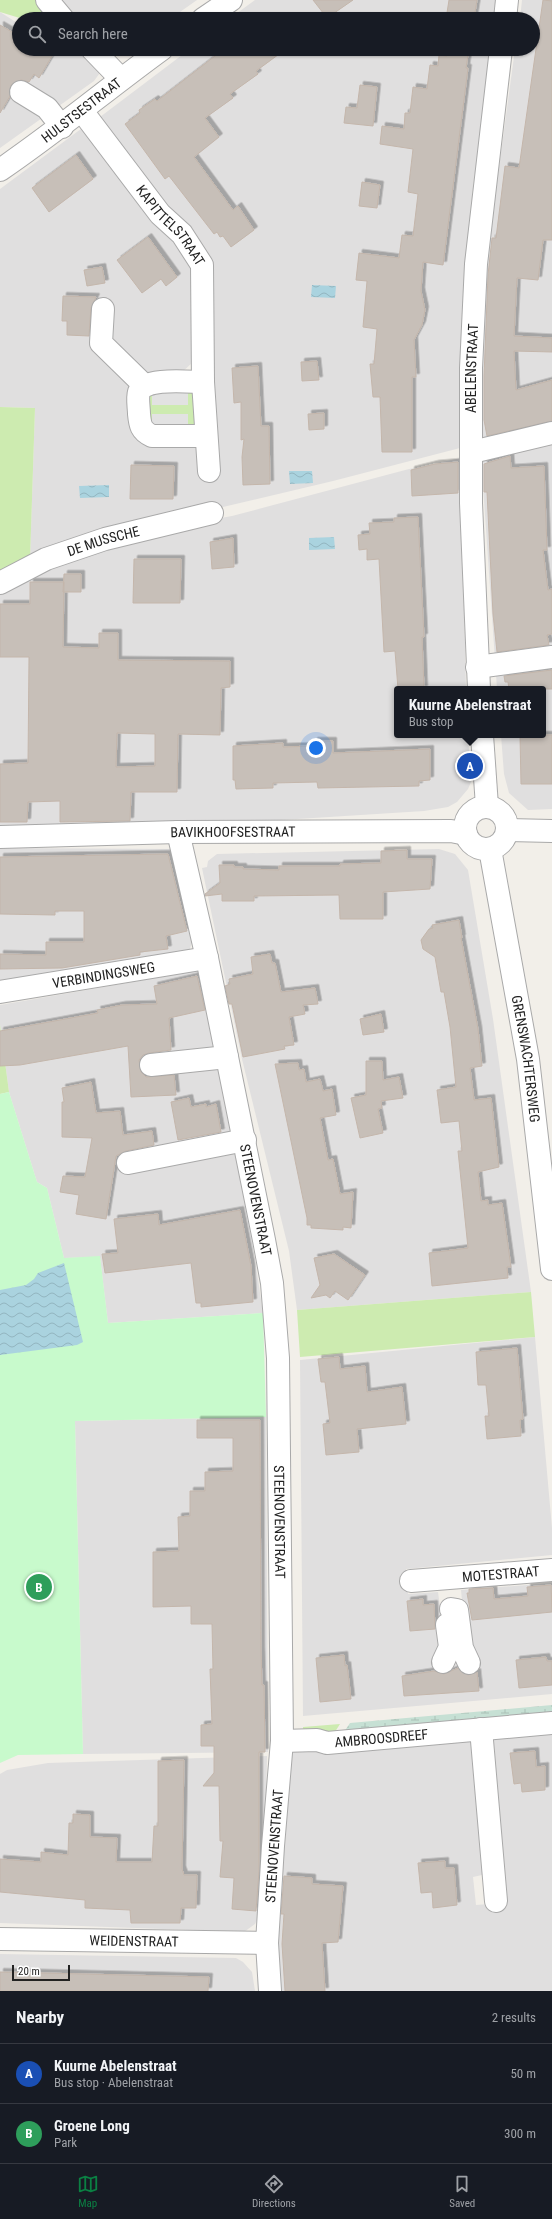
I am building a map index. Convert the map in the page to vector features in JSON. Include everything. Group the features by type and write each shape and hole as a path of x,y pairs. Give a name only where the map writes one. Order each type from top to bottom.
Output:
{"street":[{"path":"47,0 57,12"},
{"path":"506,12 507,0"},
{"path":"213,12 227,1"},
{"path":"99,56 121,79"},
{"name":"HULSTSESTRAAT","path":"0,170 62,127 121,79 152,56"},
{"name":"ABELENSTRAAT","path":"479,686 471,503 471,368 476,264 500,56"},
{"path":"21,92 47,108 62,127"},
{"name":"KAPITTELSTRAAT","path":"82,111 160,214 182,234 202,265 203,382 209,471"},
{"path":"103,309 101,342 144,385"},
{"path":"203,382 153,382 144,385 139,392 140,425 146,433 152,436 206,436"},
{"path":"472,452 552,433"},
{"name":"DE MUSSCHE","path":"0,583 46,559 98,541 212,514"},
{"path":"477,667 552,658"},
{"path":"482,738 487,806"},
{"path":"487,806 496,808 503,814 507,821 508,830 502,842 490,849 475,846 466,834 466,820 469,814 480,807 487,806"},
{"path":"508,830 552,831"},
{"name":"BAVIKHOOFSESTRAAT","path":"0,837 178,832 451,831 466,834"},
{"name":"STEENOVENSTRAAT","path":"178,832 207,958 272,1283 278,1358 282,1741 267,1943 270,1991"},
{"name":"GRENSWACHTERSWEG","path":"490,849 528,1059 552,1269"},
{"name":"VERBINDINGSWEG","path":"0,992 207,958"},
{"path":"151,1065 227,1057"},
{"path":"128,1163 244,1140"},
{"name":"MOTESTRAAT","path":"411,1581 552,1570"},
{"name":"MOTESTRAAT","path":"449,1578 451,1609"},
{"path":"443,1662 450,1647 446,1616 451,1609 457,1610 462,1648 469,1663"},
{"name":"AMBROOSDREEF","path":"282,1741 317,1740 327,1743 552,1723"},
{"path":"481,1729 496,1901"},
{"name":"WEIDENSTRAAT","path":"0,1939 267,1943"}],"shaded area":[{"path":"58,0 197,0 180,12 68,12"},
{"path":"255,0 499,0 498,12 239,12"},
{"path":"522,0 552,0 552,427 483,441 479,427 479,356 491,226 514,56 540,56 540,12 521,12"},
{"path":"0,12 12,20 12,56 88,56 102,70 94,81 0,148"},
{"path":"181,56 492,56 474,179 465,266 460,448 333,481 223,507 198,509 30,560 35,408 0,407 0,189 85,126 194,263 194,361 178,376 144,375 201,445 202,475 219,477 220,463 215,463 208,257 163,205 100,117"},
{"path":"152,391 188,391 188,405 152,405"},
{"path":"152,414 188,414 188,428 152,427"},
{"path":"552,441 552,809 528,810 509,793 504,774 501,738 546,738 546,686 497,686 481,457"},
{"path":"461,458 466,686 394,686 394,738 468,738 471,782 468,789 457,802 448,807 424,811 218,824 0,828 0,588 46,567 177,526 232,516 409,469"},
{"path":"0,848 174,849 192,942 189,952 0,983"},
{"path":"439,849 455,854 468,870 493,1019 531,1292 297,1310 289,1251 242,1059 202,868 207,867 208,861 217,854"},
{"path":"202,970 243,1179 263,1313 108,1323 100,1257 64,1258 47,1188 37,1182 9,1092 0,1025 0,1005"},
{"path":"535,1337 552,1528 552,1555 406,1569 408,1594 438,1592 441,1614 463,1612 461,1590 552,1583 552,1694 303,1716 300,1360"},
{"path":"266,1417 268,1752 83,1754 75,1421"},
{"path":"552,1729 552,1991 277,1991 275,1946 280,1851 285,1846 289,1752 467,1738 475,1746 486,1871 482,1875 473,1877 476,1905 503,1903 488,1733"},
{"path":"267,1756 266,1816 259,1916 255,1924 244,1932 0,1923 0,1774 7,1770 48,1763"},
{"path":"0,1954 236,1958 243,1962 252,1972 255,1991 0,1991"}],"green space":[{"path":"0,0 39,0 46,12 12,12 12,16 0,12"},
{"path":"149,390 152,391 152,404 188,405 188,391 191,391 196,395 196,423 188,428 188,414 152,414 152,427 145,423"},
{"path":"0,407 35,408 30,560 0,575"},
{"path":"0,1025 9,1092 0,1094"},
{"path":"9,1092 37,1182 47,1188 64,1258 100,1256 108,1323 263,1313 266,1417 75,1421 83,1754 18,1755 0,1763 0,1094"},
{"path":"531,1292 535,1337 300,1357 297,1310"},
{"path":"552,1705 552,1715 342,1735 350,1723"},
{"path":"340,1724 333,1735 303,1733 303,1727"}],"water":[{"path":"312,285 336,286 335,298 311,297"},
{"path":"289,471 312,471 313,483 290,484"},
{"path":"109,485 109,497 80,498 79,486"},
{"path":"334,537 335,549 309,550 309,538"},
{"path":"64,1263 83,1342 77,1345 0,1355 0,1290 26,1285 34,1279 38,1273"}],"building":[{"path":"313,0 353,0 336,12 322,12"},
{"path":"449,0 477,0 475,12 447,12"},
{"path":"543,0 552,1 552,240 543,240 538,280 517,278 514,336 552,338 552,352 514,351 516,390 552,380 552,421 487,436 484,420 484,376 488,275 492,238 496,238 505,166 519,168 535,56 540,56 540,21"},
{"path":"0,25 12,32 12,56 52,56 39,78 34,74 29,82 21,80 11,85 10,96 0,113"},
{"path":"215,56 276,56 256,71 258,74 230,94 233,98 205,118 219,137 194,157 233,210 238,206 254,230 231,247 223,236 220,237 217,232 214,234 169,176 165,179 125,124 140,113 139,110 155,99 157,101"},
{"path":"439,56 468,56 466,68 468,68 443,265 423,262 421,291 425,310 422,325 414,340 416,377 412,377 412,452 382,452 380,397 373,397 370,364 374,364 377,329 363,327 367,281 356,280 359,253 399,258 402,235 413,236 418,194 408,192 413,149 380,144 382,126 404,129 405,113 410,113 413,87 427,89 430,65 438,66"},
{"path":"360,85 377,87 373,126 344,123 346,107 357,108"},
{"path":"76,155 93,179 49,212 32,188"},
{"path":"362,182 380,185 377,208 359,206"},
{"path":"148,237 177,277 166,286 161,279 142,293 117,260"},
{"path":"102,267 105,283 87,286 84,270"},
{"path":"63,296 96,297 91,308 89,336 67,335 67,321 62,321"},
{"path":"317,361 319,380 302,381 301,362"},
{"path":"258,366 261,426 269,426 270,484 243,485 242,457 244,439 241,440 241,402 234,403 232,368"},
{"path":"324,413 324,429 309,430 308,414"},
{"path":"510,456 511,468 544,466 547,550 543,550 548,590 552,589 552,634 547,635 549,645 497,652 493,614 487,492 484,492 484,464"},
{"path":"458,462 458,493 412,496 411,470 435,464"},
{"path":"131,465 174,466 173,499 130,499"},
{"path":"418,517 424,637 422,637 424,686 398,686 395,651 384,652 379,559 367,560 367,549 359,550 358,535 370,534 369,523 394,522 394,518"},
{"path":"233,538 234,567 212,569 210,542"},
{"path":"134,559 181,559 180,603 133,603"},
{"path":"64,574 81,574 81,592 63,592"},
{"path":"30,582 64,582 63,647 99,648 99,633 118,633 118,660 230,661 230,687 221,688 220,735 178,734 177,792 131,792 130,821 60,822 60,801 28,802 27,822 0,822 0,764 28,763 29,657 0,657 0,604 30,604","holes":["117,733 155,734 155,766 116,767"]},
{"path":"552,670 552,689 546,689 546,686 509,686 508,682 505,682 504,676"},
{"path":"546,735 552,735 552,784 521,784 520,738 546,738"},
{"path":"314,741 333,741 333,753 430,749 430,780 419,781 419,786 318,788 317,782 273,783 273,788 236,789 235,780 233,780 233,746 283,743 283,747 314,746"},
{"path":"407,850 407,859 432,859 430,889 383,892 383,919 340,919 339,895 254,896 254,901 222,901 222,894 205,896 205,894 220,883 219,865 234,865 234,867 243,867 243,869 279,870 279,866 340,866 340,864 381,863 381,851"},
{"path":"168,854 187,931 166,936 168,949 140,952 140,955 62,968 0,969 0,954 46,955 46,942 84,942 84,911 55,911 55,915 0,914 0,857"},
{"path":"459,920 478,1029 482,1066 470,1068 474,1100 491,1098 499,1167 478,1172 481,1201 488,1200 488,1205 502,1203 511,1267 507,1267 508,1278 432,1286 429,1253 468,1248 458,1151 462,1151 459,1121 441,1123 437,1090 456,1087 450,1027 444,992 441,992 435,957 423,949 421,940 429,929 433,928 432,925"},
{"path":"270,954 272,963 275,963 281,992 315,988 318,1004 303,1005 305,1014 289,1017 294,1045 284,1046 285,1049 243,1057 232,1004 229,1004 225,986 230,984 229,979 253,974 251,957"},
{"path":"197,976 205,1010 169,1018 171,1050 149,1053 143,1055 139,1060 141,1072 146,1077 174,1075 176,1095 131,1097 128,1046 20,1065 0,1066 0,1031 98,1013 97,1010 122,1005 157,1004 154,986"},
{"path":"381,1014 384,1032 363,1035 360,1019"},
{"path":"366,1061 382,1061 383,1080 399,1077 403,1098 381,1101 382,1108 378,1109 383,1133 360,1138 351,1098 366,1095"},
{"path":"298,1063 299,1070 304,1069 306,1082 320,1079 323,1091 332,1089 336,1115 320,1118 328,1160 333,1159 340,1194 353,1192 351,1228 343,1227 343,1230 311,1228 311,1225 307,1225 307,1218 275,1064"},
{"path":"91,1082 96,1113 120,1111 123,1135 152,1131 154,1145 126,1151 116,1156 106,1219 76,1214 79,1195 60,1192 63,1176 85,1177 92,1138 62,1137 62,1102 64,1102 62,1088"},
{"path":"189,1098 191,1107 206,1104 206,1107 216,1104 221,1132 178,1140 171,1102"},
{"path":"240,1210 251,1266 253,1302 201,1307 201,1303 196,1303 191,1263 105,1273 102,1254 118,1253 114,1219 158,1214 159,1225"},
{"path":"334,1254 365,1275 348,1300 335,1291 330,1298 326,1295 311,1298 320,1285 314,1258"},
{"path":"517,1348 523,1419 520,1420 521,1436 487,1439 485,1416 489,1416 486,1385 478,1385 476,1352"},
{"path":"339,1357 340,1369 365,1366 367,1392 402,1387 406,1424 357,1429 359,1452 326,1455 323,1424 330,1423 325,1382 321,1382 318,1359"},
{"path":"197,1420 260,1420 261,1650 262,1685 264,1685 265,1752 259,1752 259,1871 256,1911 232,1909 234,1878 220,1877 223,1841 220,1841 219,1786 203,1786 214,1773 214,1746 201,1746 201,1725 212,1724 210,1669 213,1669 212,1624 191,1624 191,1606 153,1607 153,1552 179,1551 178,1517 190,1516 190,1491 205,1491 205,1472 233,1471 233,1438 197,1438"},
{"path":"551,1585 552,1612 472,1620 467,1593 469,1593 469,1589 493,1588 494,1599 528,1596 527,1587"},
{"path":"423,1599 423,1605 434,1604 435,1629 410,1631 407,1601"},
{"path":"344,1655 345,1666 347,1665 351,1699 320,1702 316,1658"},
{"path":"546,1657 547,1661 552,1661 552,1685 519,1688 516,1660"},
{"path":"458,1668 468,1675 477,1672 479,1691 404,1696 402,1676 434,1671 444,1674"},
{"path":"535,1751 536,1767 545,1766 545,1790 522,1792 521,1783 514,1784 510,1753"},
{"path":"184,1760 182,1869 184,1875 197,1875 196,1908 181,1908 180,1923 131,1923 130,1910 85,1908 85,1900 0,1892 0,1859 41,1862 41,1852 68,1855 69,1823 73,1823 73,1814 90,1815 90,1837 117,1838 116,1862 152,1862 154,1826 158,1826 158,1761"},
{"path":"445,1861 445,1868 454,1868 457,1905 433,1908 432,1892 421,1893 418,1863"},
{"path":"284,1876 312,1878 312,1884 343,1886 338,1942 322,1943 325,1991 285,1991 282,1944 284,1914 281,1914"},
{"path":"0,1972 209,1977 208,1991 0,1991"}],"place":[{"name":"Kuurne Abelenstraat","path":"470,766"},
{"name":"Groene Long","path":"39,1587"}]}
